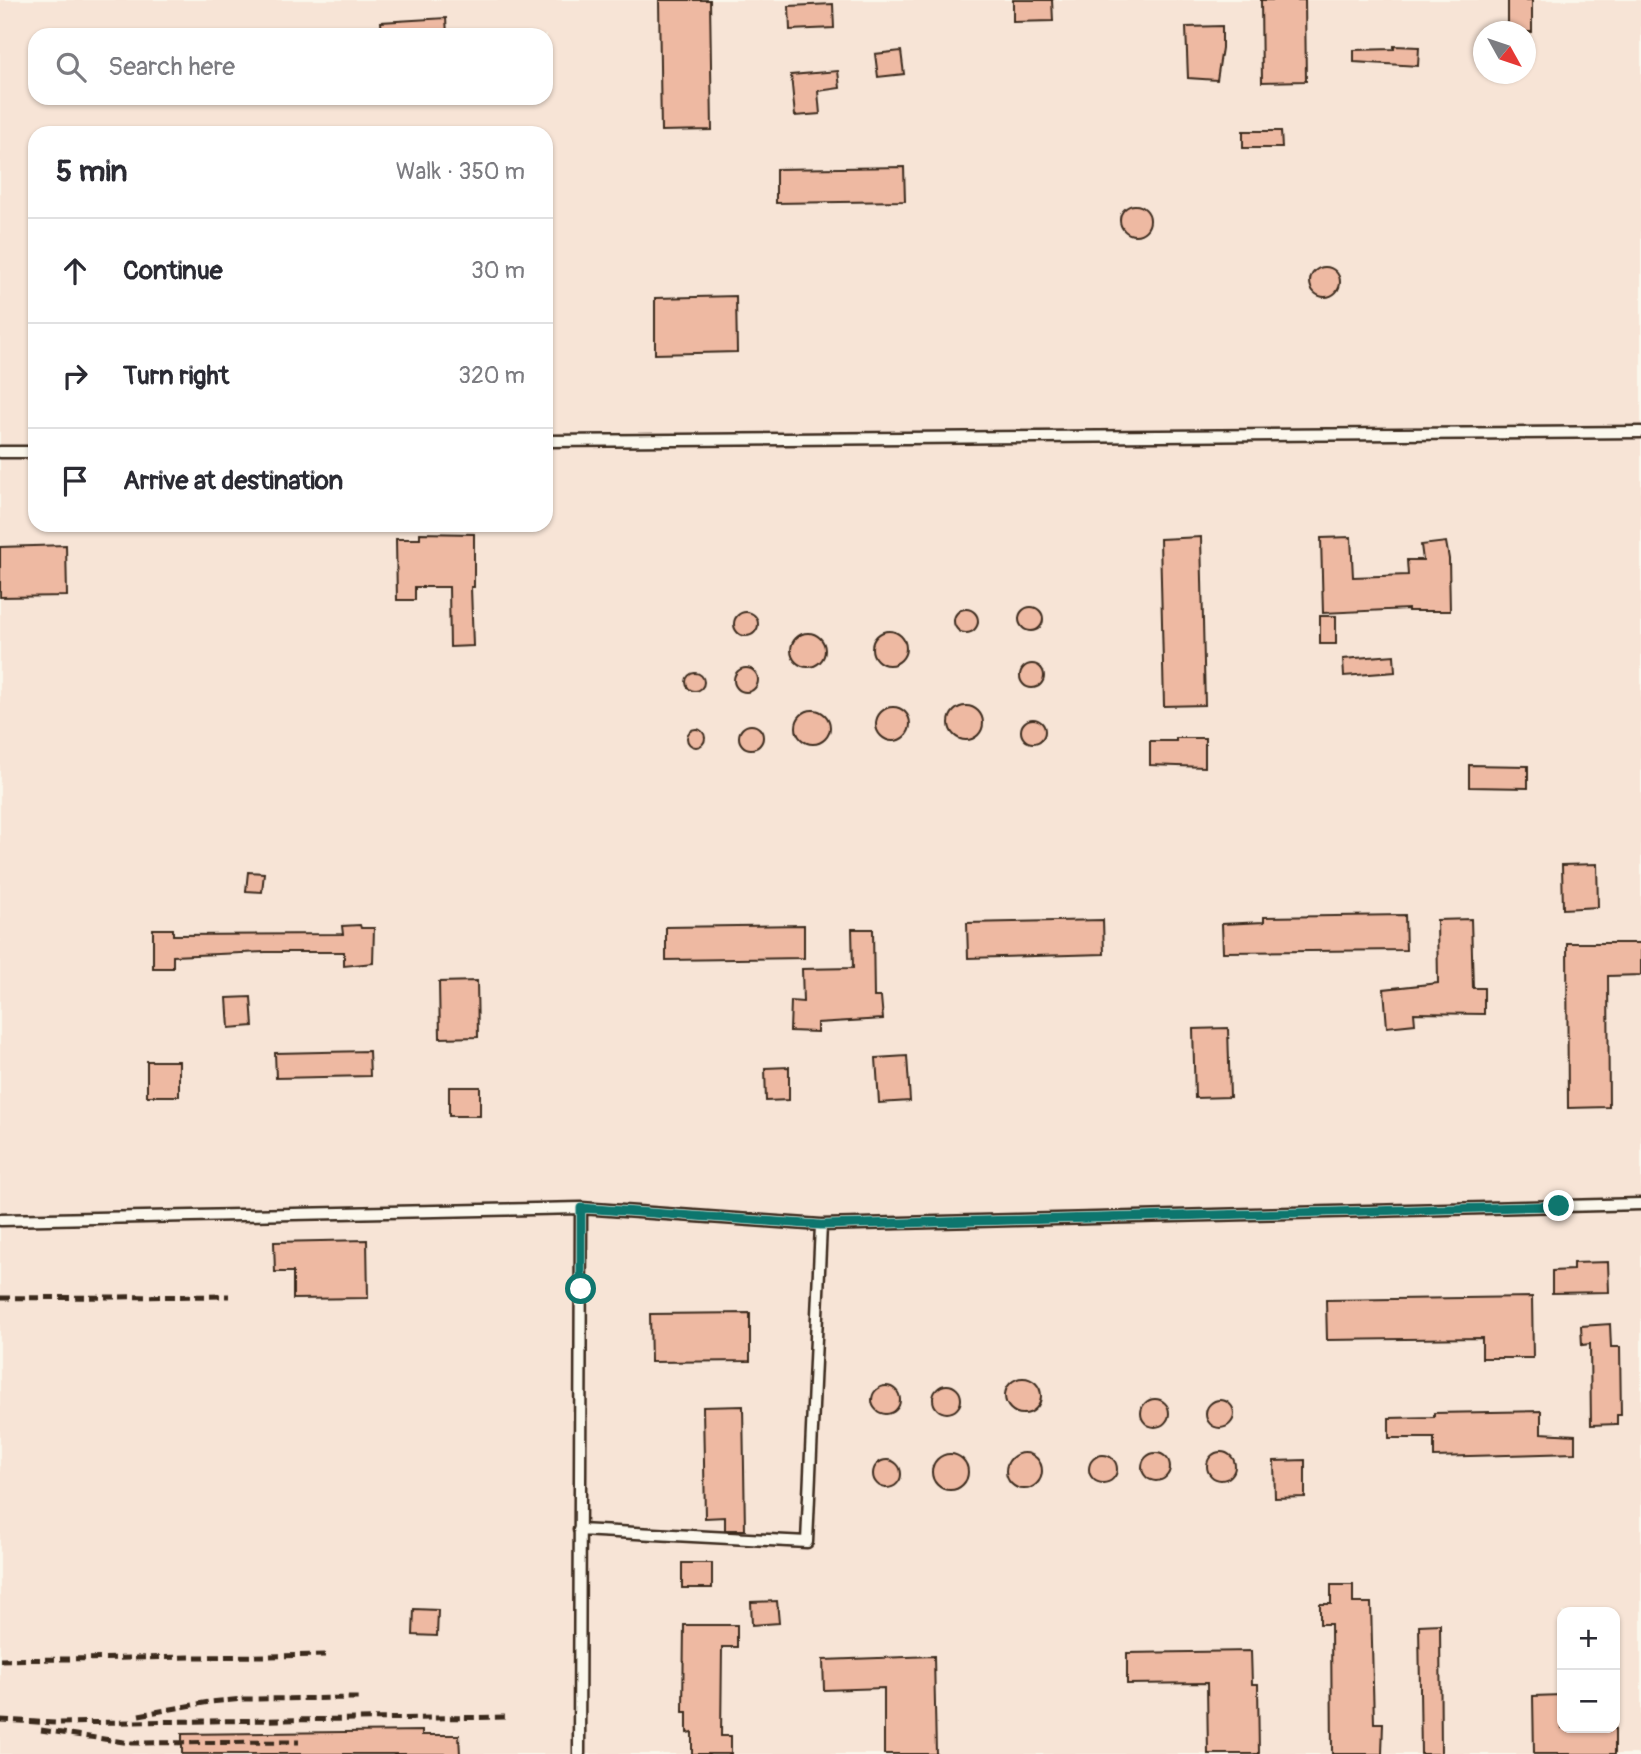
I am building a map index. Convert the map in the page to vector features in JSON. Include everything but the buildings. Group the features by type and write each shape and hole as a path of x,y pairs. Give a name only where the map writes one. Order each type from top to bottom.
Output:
{"lane":[{"path":"553,441 1641,432"},
{"path":"0,452 28,452"},
{"path":"0,1220 581,1208 821,1225 1641,1204"},
{"path":"579,1754 581,1208"},
{"path":"579,1530 807,1542 821,1225"}],"shaded area":[{"path":"0,0 1641,0 1641,1754 0,1754"}],"railway":[{"path":"0,1298 229,1296"},
{"path":"0,1660 329,1655"},
{"path":"139,1715 209,1702 244,1699 362,1698"},
{"path":"0,1720 56,1723 509,1717"},
{"path":"41,1730 131,1743 299,1742"}],"route":[{"path":"581,1289 581,1208 821,1225 1559,1206"}]}
